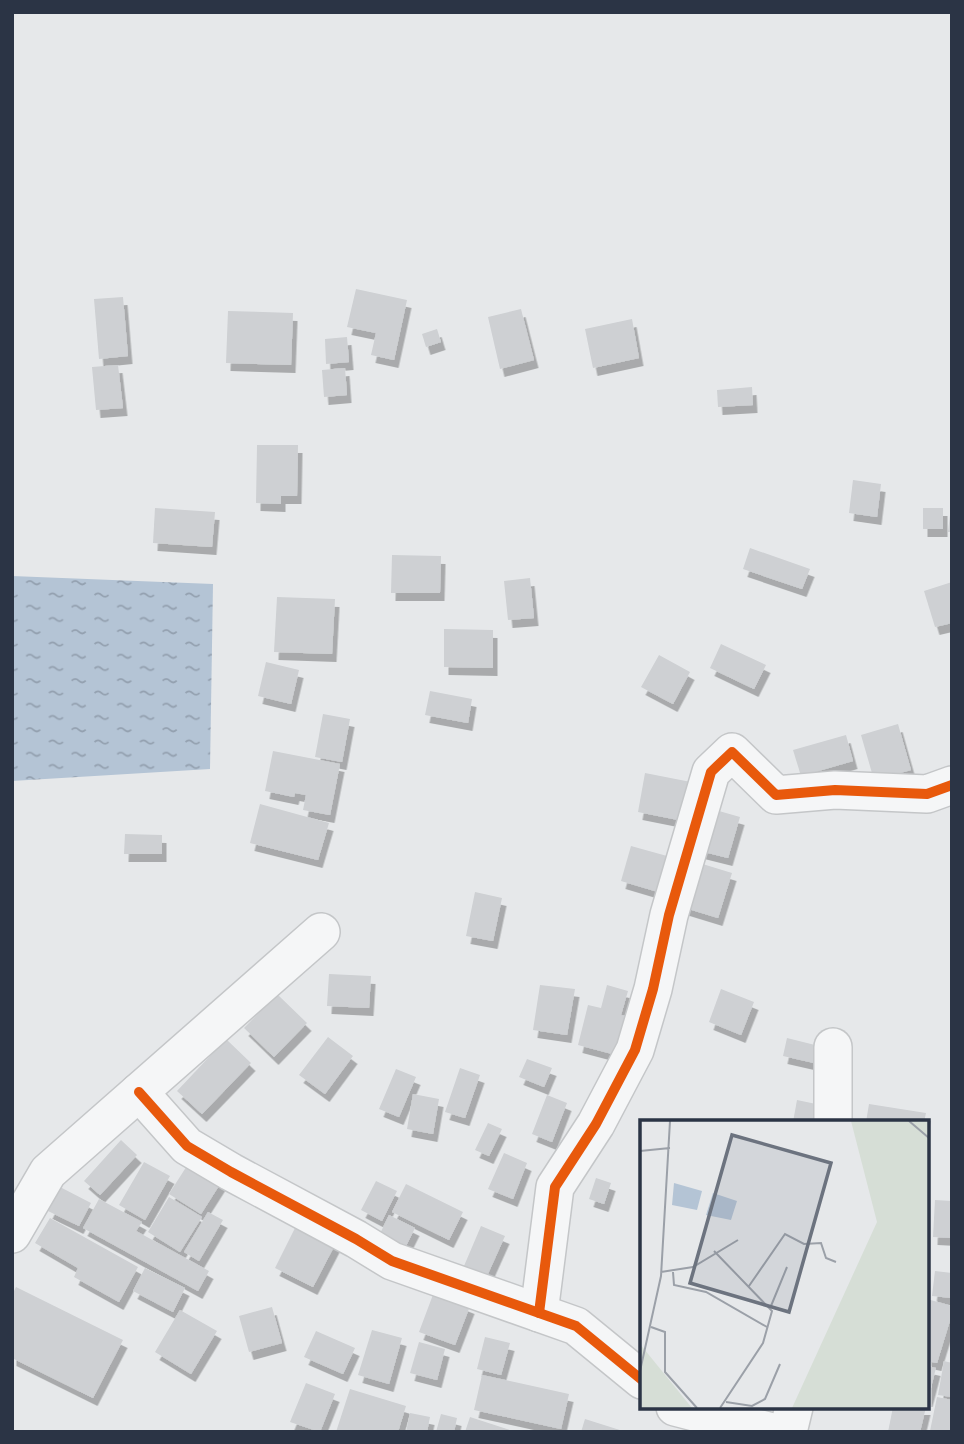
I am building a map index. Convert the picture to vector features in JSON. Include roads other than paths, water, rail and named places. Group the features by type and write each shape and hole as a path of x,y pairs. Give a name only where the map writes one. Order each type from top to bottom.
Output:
{"street":[{"path":"539,1313 555,1186 596,1124 635,1050 653,989 669,915 711,772 732,752 776,795 835,790 927,794 952,785"},
{"path":"12,1234 48,1172 321,932"},
{"path":"833,1047 833,1120"},
{"path":"139,1092 187,1146 356,1238 392,1261 576,1326 640,1378"},
{"path":"683,1409 772,1432"},
{"path":"788,1432 794,1409"}],"water":[{"path":"12,576 213,584 210,769 12,781"}]}
